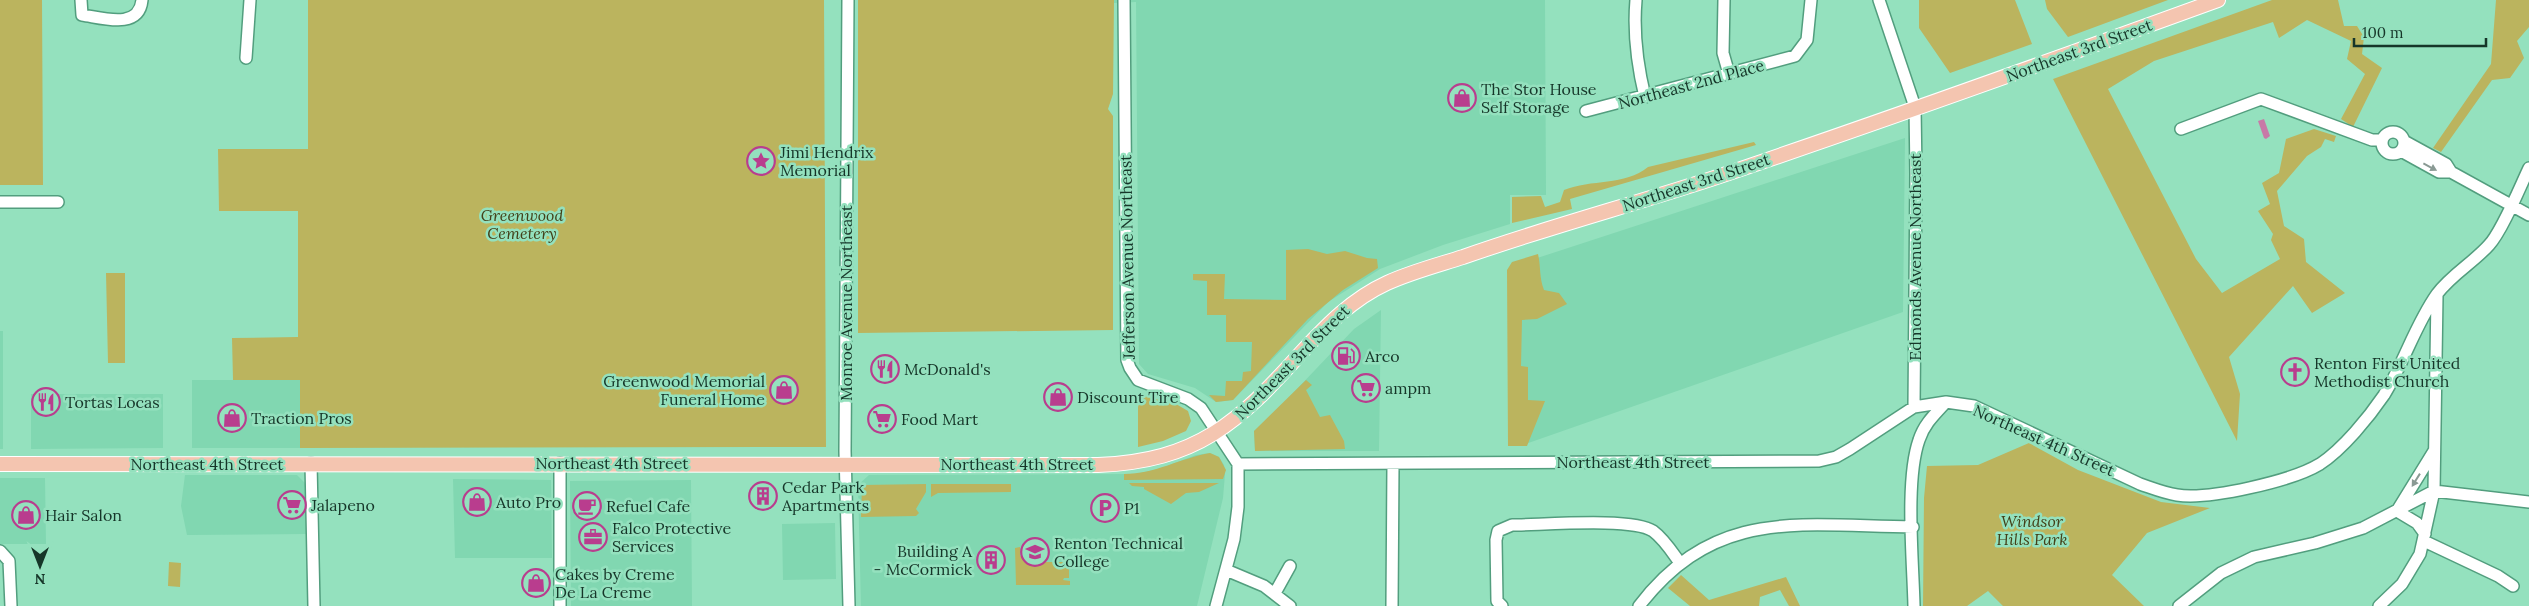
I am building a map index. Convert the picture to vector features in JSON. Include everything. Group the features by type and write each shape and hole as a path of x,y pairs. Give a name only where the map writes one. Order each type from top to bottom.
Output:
{"main road":[{"name":"Northeast 3rd Street","path":"1217,432 1256,402 1329,323 1353,302 1387,283 1539,231 1709,179 2218,0"},
{"name":"Northeast 4th Street","path":"0,464 1122,464 1177,452 1217,432"}],"street":[{"path":"81,0 82,16 123,20 134,17 141,4"},
{"path":"246,58 250,0"},
{"name":"Monroe Avenue Northeast","path":"848,0 846,464 849,606"},
{"name":"Jefferson Avenue Northeast","path":"1124,0 1127,360 1138,380 1195,403 1238,464"},
{"path":"1636,0 1634,40 1636,62 1645,97"},
{"path":"1724,0 1723,53 1729,74"},
{"name":"Northeast 2nd Place","path":"1586,111 1795,56 1807,40 1811,0"},
{"name":"Edmonds Avenue Northeast","path":"1879,0 1914,107 1916,174 1914,407"},
{"path":"2181,129 2261,99 2372,140 2382,140"},
{"path":"2392,131 2400,134 2402,146 2389,154 2382,147 2382,140 2385,134 2392,131"},
{"path":"2402,146 2446,164 2451,172 2529,215"},
{"name":"Northeast 4th Street","path":"1238,464 1819,462 1836,457 1850,449 1914,407 1946,402 1974,406 2140,484 2159,490 2177,495 2209,495 2247,487 2301,473 2320,463 2350,436 2384,393 2422,319 2437,295 2450,278 2491,244 2529,168"},
{"path":"0,202 58,202"},
{"path":"2379,606 2402,584 2420,554 2434,491 2437,295"},
{"path":"1914,606 1914,470 1918,440 1931,418 1946,402"},
{"path":"2397,511 2435,450"},
{"path":"311,463 314,606"},
{"path":"560,463 560,606"},
{"path":"1216,606 1236,525 1238,464"},
{"path":"1392,606 1393,464"},
{"path":"2179,606 2221,573 2254,557 2315,544 2363,528 2434,491 2529,502"},
{"path":"2397,511 2417,523 2424,538 2498,576 2513,586"},
{"path":"1502,606 1497,601 1496,540 1498,531 1512,525 1633,524 1652,530 1665,542 1680,563"},
{"path":"1639,606 1653,588 1680,563 1709,544 1748,530 1788,526 1913,527"},
{"path":"3,554 11,568 11,606"},
{"path":"1275,593 1290,566"},
{"path":"1226,570 1275,593 1290,606"}],"shaded area":[{"path":"1114,0 1545,0 1546,195 1510,195 1510,224 1443,245 1380,269 1328,302 1233,400 1216,402 1195,388 1148,374 1139,364 1136,2 1114,3"},
{"path":"2264,119 2270,136 2266,139 2258,121"},
{"path":"1905,138 1903,312 1520,446 1519,264"},
{"path":"1381,310 1379,451 1255,451 1254,431 1277,410 1354,329"},
{"path":"0,331 3,331 3,449 0,449"},
{"path":"192,380 300,380 300,448 192,448"},
{"path":"31,394 163,394 163,448 31,449"},
{"name":"Renton Technical College","path":"1210,453 1219,457 1224,465 1223,498 1197,606 861,606 858,485 869,475 1135,474 1159,469 1196,455"},
{"path":"185,475 297,475 305,483 306,534 187,535 181,506"},
{"path":"0,478 45,478 46,544 0,544"},
{"path":"453,479 551,480 552,558 455,558"},
{"path":"691,480 692,606 571,606 570,481"},
{"path":"835,523 836,579 783,580 782,524"}],"green space":[{"path":"0,0 42,0 43,185 0,185"},
{"name":"Greenwood Cemetery","path":"308,0 824,0 826,447 300,448 300,380 233,380 232,338 298,337 298,211 219,211 218,149 308,149"},
{"path":"858,0 1114,0 1113,94 1108,109 1113,116 1113,330 858,333"},
{"path":"1919,0 2015,0 2032,44 1950,73 1919,28"},
{"path":"2045,0 2168,0 2068,37 2047,9"},
{"path":"2272,0 2338,0 2344,26 2357,26 2364,37 2362,54 2382,68 2353,127 2341,119 2365,74 2347,59 2351,41 2307,20 2279,38 2273,22 2154,61 2108,89 2196,259 2222,293 2280,259 2271,240 2273,234 2258,211 2270,204 2262,183 2279,173 2286,139 2314,129 2336,136 2334,142 2325,139 2321,147 2307,156 2277,191 2284,226 2304,239 2306,262 2345,293 2312,313 2293,286 2229,357 2240,394 2237,441 2053,79"},
{"path":"2496,0 2529,0 2529,27 2517,41 2524,58 2510,78 2492,80 2441,152 2433,148 2491,64"},
{"path":"1754,142 1756,145 1570,199 1572,209 1512,223 1512,197 1541,196 1545,207 1560,202 1564,190 1585,184 1618,180 1639,173 1648,167"},
{"path":"1308,249 1327,254 1345,251 1377,259 1378,268 1343,290 1308,319 1233,400 1216,402 1209,395 1225,396 1226,381 1242,381 1243,372 1251,371 1252,342 1226,342 1226,315 1207,315 1207,281 1193,280 1193,274 1225,274 1224,299 1286,300 1286,250"},
{"path":"1538,254 1544,290 1559,293 1567,304 1537,319 1522,320 1521,366 1528,367 1528,400 1545,401 1527,446 1508,446 1507,270 1512,262"},
{"path":"106,273 125,273 125,363 108,363"},
{"path":"1306,380 1312,385 1306,390 1320,417 1330,415 1344,441 1345,449 1255,451 1254,431"},
{"path":"1141,395 1176,404 1188,411 1191,421 1186,431 1163,441 1138,447 1138,407"},
{"name":"Windsor Hills Park","path":"2029,443 2078,470 2161,502 2210,508 2147,533 2112,575 2144,606 2003,606 1988,591 1967,606 1923,606 1924,498 1927,466 1978,465"},
{"path":"1210,453 1219,457 1226,470 1223,479 1124,480 1124,474 1157,469"},
{"path":"1129,483 1219,483 1199,492 1186,493 1171,504 1144,489 1144,487 1132,486"},
{"path":"926,484 926,492 916,509 919,513 916,516 861,517 862,485"},
{"path":"931,484 1011,484 1011,492 938,493 931,497"},
{"path":"1020,547 1020,556 1029,556 1030,552 1038,552 1040,562 1066,562 1069,566 1067,569 1069,569 1069,578 1064,578 1063,580 1070,581 1070,585 1016,585 1015,548"},
{"path":"169,562 181,563 180,587 168,586"},
{"path":"1681,575 1709,600 1786,577 1800,606 1789,606 1780,590 1760,597 1759,606 1690,606 1668,588"}],"place":[{"name":"The Stor House Self Storage","path":"1462,98"},
{"name":"Jimi Hendrix Memorial","path":"761,161"},
{"name":"Arco","path":"1346,356"},
{"name":"McDonald's","path":"885,369"},
{"name":"Renton First United Methodist Church","path":"2295,372"},
{"name":"ampm","path":"1366,388"},
{"name":"Greenwood Memorial Funeral Home","path":"784,390"},
{"name":"Discount Tire","path":"1058,397"},
{"name":"Tortas Locas","path":"46,402"},
{"name":"Traction Pros","path":"232,418"},
{"name":"Food Mart","path":"882,419"},
{"name":"Cedar Park Apartments","path":"763,496"},
{"name":"Auto Pro","path":"477,502"},
{"name":"Jalapeno","path":"292,505"},
{"name":"Refuel Cafe","path":"587,506"},
{"name":"P1","path":"1105,508"},
{"name":"Hair Salon","path":"26,515"},
{"name":"Falco Protective Services","path":"593,537"},
{"name":"Renton Technical College","path":"1035,552"},
{"name":"Building A - McCormick","path":"991,560"},
{"name":"Cakes by Creme De La Creme","path":"536,583"}]}
